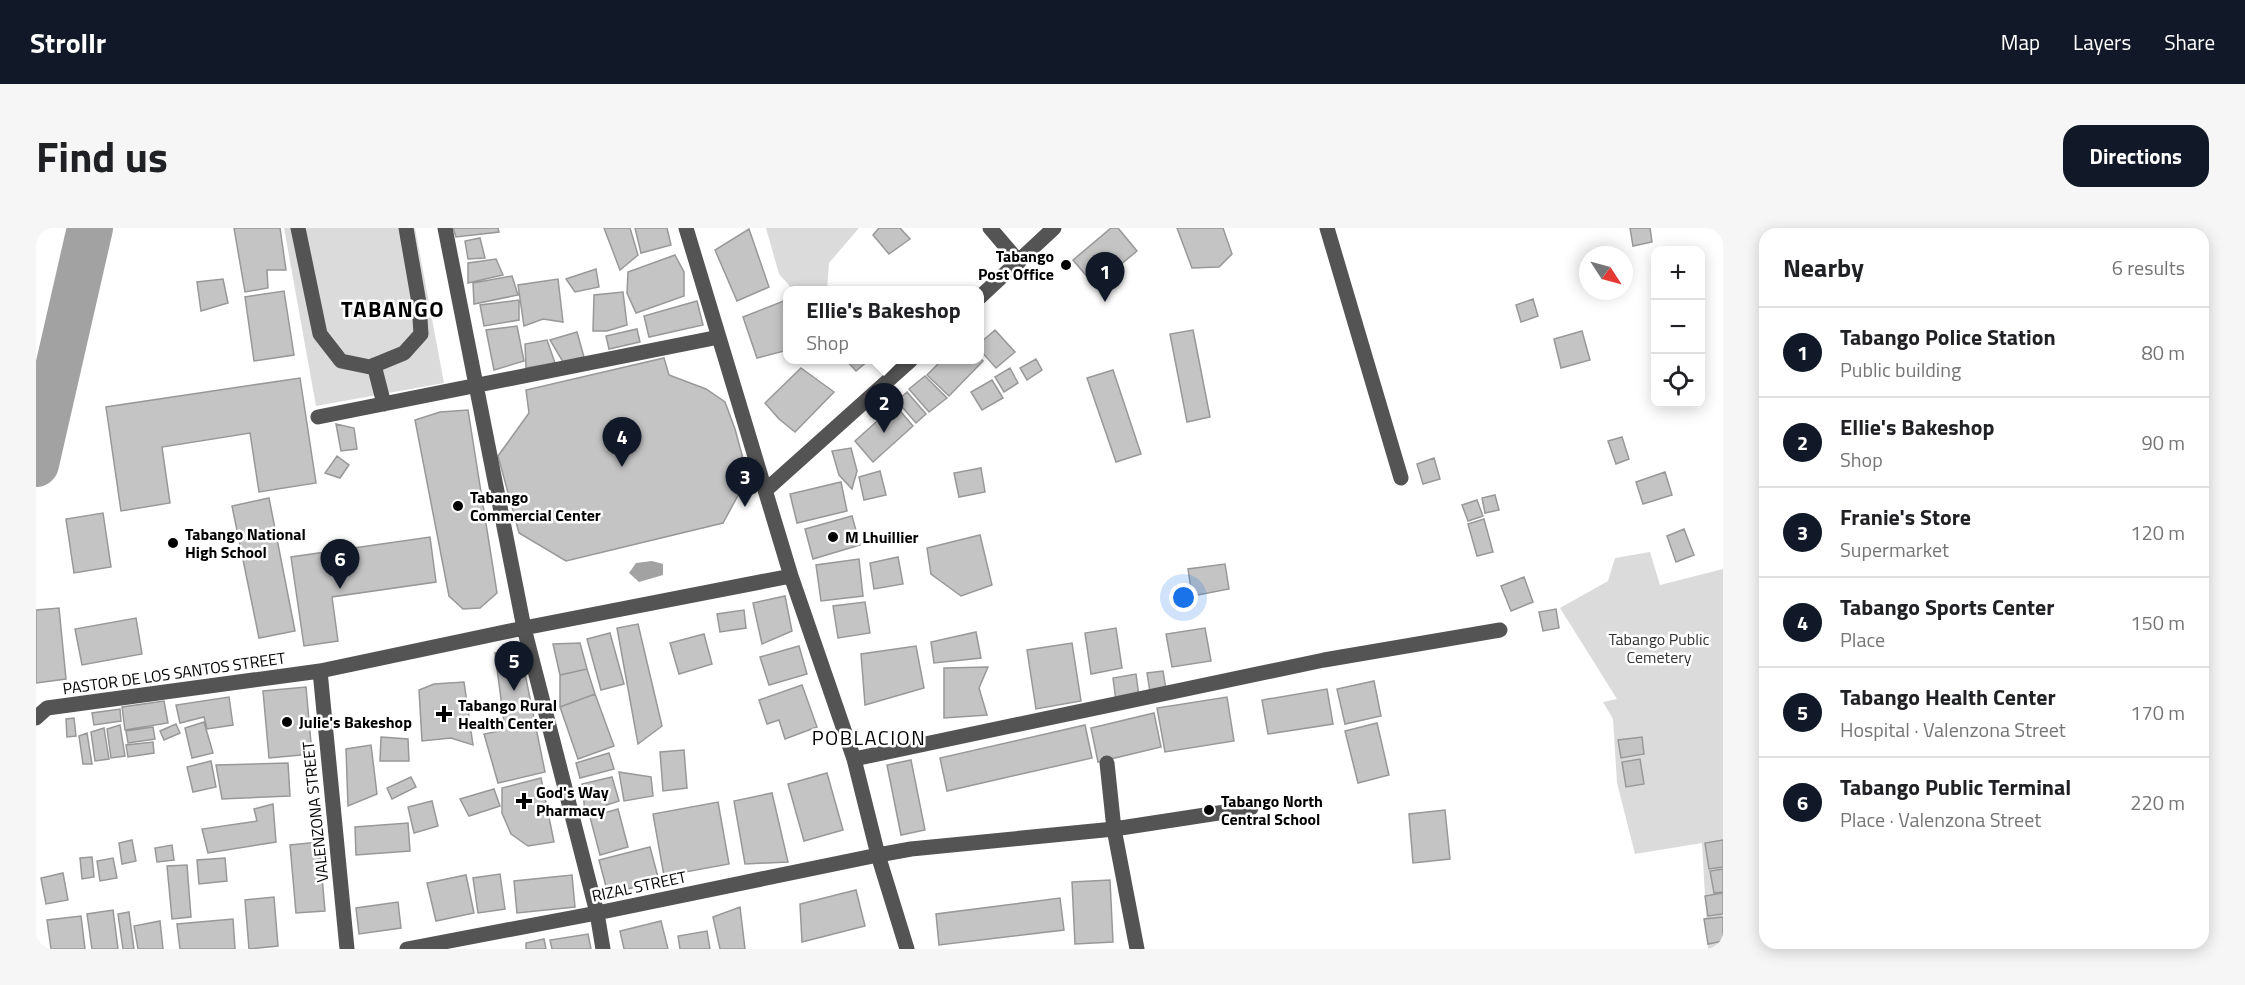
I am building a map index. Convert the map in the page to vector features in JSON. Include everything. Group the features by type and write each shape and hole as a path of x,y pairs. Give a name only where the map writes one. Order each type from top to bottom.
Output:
{"street":[{"path":"298,228 320,334 341,360 370,367 404,353 421,334 419,303 406,228"},
{"path":"445,228 524,628 597,913 603,949"},
{"path":"686,228 791,576 854,759 878,855 907,949"},
{"path":"990,228 1019,262"},
{"path":"984,293 1054,228"},
{"path":"1327,228 1401,478"},
{"path":"318,417 719,338"},
{"path":"766,490 907,364"},
{"path":"374,365 384,404"},
{"name":"PASTOR DE LOS SANTOS STREET","path":"36,718 47,708 320,671 524,628 791,576"},
{"path":"854,759 1324,660 1500,630"},
{"name":"VALENZONA STREET","path":"320,671 347,949"},
{"path":"1107,763 1114,830 1137,949"},
{"name":"RIZAL STREET","path":"407,949 910,849 1114,830 1251,808"}],"green space":[{"path":"284,228 415,228 444,383 316,406"},
{"path":"766,228 859,228 829,263 827,286 790,286 779,274"},
{"name":"Tabango Public Cemetery","path":"1650,552 1660,585 1723,569 1723,949 1708,949 1702,843 1635,854 1617,783 1613,719 1603,702 1617,699 1560,608 1608,581 1615,558"}],"shaded area":[{"path":"652,561 663,564 663,575 639,582 629,573 636,563"}],"building":[{"path":"234,228 280,228 286,270 267,270 268,288 245,292"},
{"path":"453,228 498,228 499,232 456,237"},
{"path":"604,228 630,228 638,255 620,270"},
{"path":"635,228 667,228 671,245 641,253"},
{"path":"879,228 900,228 910,239 889,254 873,235"},
{"path":"1111,228 1118,228 1137,251 1095,286 1073,260"},
{"path":"1177,228 1223,228 1232,254 1219,267 1192,268"},
{"path":"1630,228 1650,228 1652,242 1633,246"},
{"path":"749,229 769,287 737,301 715,250"},
{"path":"480,238 485,258 468,259 465,241"},
{"path":"675,255 684,272 684,296 636,313 627,293 628,272"},
{"path":"496,259 503,275 468,283 468,263"},
{"path":"596,269 599,287 575,292 566,279"},
{"path":"512,276 518,295 474,304 473,283"},
{"path":"223,279 228,303 201,311 197,282"},
{"path":"558,279 563,322 543,319 524,326 518,285"},
{"path":"284,291 294,355 254,361 245,297"},
{"path":"623,292 627,325 607,331 593,331 594,295"},
{"path":"1533,299 1538,316 1521,322 1516,305"},
{"path":"519,300 519,320 484,326 480,305"},
{"path":"697,301 703,325 649,337 644,316"},
{"path":"783,301 783,351 757,358 743,317"},
{"path":"517,326 524,361 494,370 486,330"},
{"path":"637,329 640,342 609,349 606,336"},
{"path":"995,330 1015,352 996,368 984,354 984,340"},
{"path":"1193,330 1210,417 1187,422 1170,334"},
{"path":"1582,331 1590,360 1561,368 1554,339"},
{"path":"577,332 584,357 563,362 550,340"},
{"path":"547,340 555,363 526,368 525,344"},
{"path":"664,358 669,375 706,389 725,402 735,429 748,477 723,523 566,561 519,533 498,456 529,413 526,390"},
{"path":"1036,359 1042,370 1027,380 1020,368"},
{"path":"850,364 864,364 856,371"},
{"path":"938,364 980,364 949,396 927,375"},
{"path":"801,368 834,392 795,432 765,403"},
{"path":"1010,368 1018,383 1004,392 995,377"},
{"path":"1113,370 1141,454 1116,462 1087,378"},
{"path":"925,376 947,398 929,412 909,389"},
{"path":"300,378 316,483 259,492 250,433 162,447 170,503 121,511 106,407"},
{"path":"992,380 1003,398 982,410 971,392"},
{"path":"907,392 926,414 916,423 897,401"},
{"path":"895,405 913,426 873,462 855,441"},
{"name":"Tabango Commercial Center","path":"468,410 497,593 480,608 463,609 449,596 415,420 440,412"},
{"path":"336,424 354,428 357,449 341,451"},
{"path":"1622,437 1629,459 1616,464 1608,441"},
{"path":"851,448 857,471 852,489 839,475 832,451"},
{"path":"337,456 349,465 340,478 325,473"},
{"path":"1434,458 1440,479 1423,484 1417,464"},
{"path":"981,468 985,492 959,497 954,473"},
{"path":"880,471 886,495 864,500 859,477"},
{"path":"1665,472 1672,495 1643,504 1636,482"},
{"path":"841,482 847,511 797,523 790,494"},
{"path":"1495,495 1499,510 1485,513 1482,498"},
{"path":"269,498 295,631 259,638 232,506"},
{"path":"1477,500 1483,516 1468,521 1462,505"},
{"path":"103,513 111,567 74,573 66,519"},
{"name":"M Lhuillier","path":"852,516 860,545 813,559 805,529"},
{"path":"1484,519 1493,552 1477,556 1468,524"},
{"path":"1684,529 1694,555 1676,562 1667,536"},
{"path":"980,535 992,585 961,596 931,574 927,548"},
{"path":"430,537 436,582 332,597 338,641 304,646 291,557"},
{"path":"898,557 903,584 874,589 870,563"},
{"path":"859,559 863,596 821,601 816,565"},
{"path":"1225,564 1229,589 1192,596 1188,569"},
{"path":"1524,577 1533,602 1511,611 1501,586"},
{"path":"785,596 792,631 762,644 753,603"},
{"path":"865,602 870,633 838,638 833,606"},
{"path":"59,608 66,679 36,683 36,610"},
{"path":"1556,609 1559,628 1543,631 1539,612"},
{"path":"744,610 746,628 720,632 717,614"},
{"path":"136,618 142,654 82,665 75,629"},
{"path":"638,624 662,726 638,744 617,628"},
{"path":"1116,628 1122,668 1091,674 1085,633"},
{"path":"1205,628 1211,661 1172,667 1166,634"},
{"path":"976,632 981,658 934,663 931,642"},
{"path":"610,633 624,684 601,690 587,639"},
{"path":"704,634 712,664 679,674 670,643"},
{"path":"580,643 587,669 560,675 553,644"},
{"path":"1072,643 1081,701 1036,709 1027,650"},
{"path":"799,646 807,674 769,685 760,657"},
{"path":"916,646 924,688 865,705 861,654"},
{"path":"520,649 545,772 498,783 484,734 505,730 495,653"},
{"path":"988,667 979,688 987,715 944,718 944,668"},
{"path":"587,669 595,694 560,707 560,675"},
{"path":"1163,671 1166,689 1150,692 1147,673"},
{"path":"1136,674 1139,697 1116,701 1113,678"},
{"path":"1374,681 1381,716 1345,724 1337,689"},
{"name":"Tabango Rural Health Center","path":"464,682 473,745 451,738 422,741 419,690 434,684"},
{"path":"802,685 817,727 785,739 779,720 767,724 759,700"},
{"name":"Julie's Bakeshop","path":"306,687 312,754 269,758 263,691"},
{"path":"1327,689 1333,724 1268,734 1262,700"},
{"path":"595,694 614,746 578,759 560,707"},
{"path":"229,697 233,725 207,729 204,717 180,723 176,705"},
{"path":"1227,697 1234,741 1165,752 1157,708"},
{"path":"164,701 168,723 125,730 122,707"},
{"path":"120,709 121,721 94,725 92,713"},
{"path":"1154,713 1161,747 1098,762 1091,728"},
{"path":"74,718 76,736 67,737 66,719"},
{"path":"204,722 213,753 192,758 185,728"},
{"path":"1377,723 1389,775 1358,783 1345,731"},
{"path":"176,724 180,733 164,740 160,731"},
{"path":"120,725 125,756 111,758 107,729"},
{"path":"1085,725 1092,758 947,791 940,758"},
{"path":"153,727 155,739 128,743 126,731"},
{"path":"104,728 109,759 95,761 91,732"},
{"path":"87,733 92,764 83,764 79,736"},
{"path":"381,737 408,739 409,761 380,761"},
{"path":"1642,737 1644,754 1621,758 1618,740"},
{"path":"153,742 154,753 128,757 126,745"},
{"path":"371,745 377,794 348,806 346,749"},
{"path":"684,750 687,788 663,791 660,752"},
{"path":"609,753 614,769 580,778 576,763"},
{"path":"1640,759 1644,784 1626,787 1622,762"},
{"path":"911,760 925,830 901,835 887,765"},
{"path":"211,761 216,787 193,792 187,767"},
{"path":"288,763 290,796 222,799 216,765"},
{"path":"619,772 651,777 653,796 624,801"},
{"path":"827,773 843,830 804,841 788,784"},
{"path":"411,777 416,787 392,799 387,788"},
{"path":"612,777 619,801 585,812 582,784"},
{"name":"God's Way Pharmacy","path":"541,778 554,842 528,846 511,834 502,813 502,788"},
{"path":"494,789 500,806 469,816 460,799"},
{"path":"772,793 788,862 745,864 734,801"},
{"path":"432,801 438,826 414,833 408,807"},
{"path":"718,802 729,864 664,876 653,814"},
{"path":"273,804 276,842 208,853 202,829 257,821 254,809"},
{"path":"618,809 628,847 600,855 590,817"},
{"path":"1445,810 1450,859 1413,863 1409,814"},
{"path":"408,823 410,851 356,855 355,827"},
{"path":"132,840 136,861 122,864 119,843"},
{"path":"1723,840 1723,867 1709,869 1705,843"},
{"path":"319,842 325,911 296,913 290,845"},
{"path":"172,845 174,860 157,862 155,848"},
{"path":"650,847 659,881 608,894 599,860"},
{"path":"92,857 94,877 82,879 80,858"},
{"path":"113,858 117,878 100,881 97,861"},
{"path":"225,858 227,881 199,884 197,860"},
{"path":"187,865 191,917 172,919 167,866"},
{"path":"1723,869 1723,892 1714,893 1710,871"},
{"path":"63,873 68,900 46,904 41,878"},
{"path":"500,874 505,909 478,913 473,878"},
{"path":"466,875 474,913 436,921 427,883"},
{"path":"572,875 575,907 517,913 514,881"},
{"path":"1110,880 1113,942 1075,944 1072,882"},
{"path":"856,890 865,926 802,942 800,904"},
{"path":"1723,893 1723,914 1708,916 1705,896"},
{"path":"274,897 278,946 249,949 245,900"},
{"path":"1060,898 1064,930 939,945 936,914"},
{"path":"398,902 401,928 359,934 356,908"},
{"path":"740,907 745,949 720,949 713,917"},
{"path":"113,910 118,949 92,949 87,914"},
{"path":"129,912 134,949 123,949 118,914"},
{"path":"81,916 85,949 51,949 47,920"},
{"path":"1723,917 1723,941 1708,944 1704,919"},
{"path":"233,919 235,949 180,949 177,924"},
{"path":"160,921 163,949 138,949 134,926"},
{"path":"661,921 668,949 624,949 620,931"},
{"path":"707,931 710,949 680,949 678,936"},
{"path":"588,934 591,949 552,949 550,940"},
{"path":"544,939 546,949 526,949 526,943"}],"waterway":[{"path":"36,464 90,228"}],"place":[{"name":"Tabango Post Office","path":"1066,265"},
{"name":"Tabango Police Station","path":"1105,302"},
{"name":"Ellie's Bakeshop","path":"884,433"},
{"name":"Tabango Sports Center","path":"622,467"},
{"name":"Tabango Commercial Center","path":"458,506"},
{"name":"Franie's Store","path":"745,507"},
{"name":"M Lhuillier","path":"833,537"},
{"name":"Tabango National High School","path":"173,543"},
{"name":"Tabango Public Terminal","path":"340,589"},
{"name":"Tabango Health Center","path":"514,691"},
{"name":"Tabango Rural Health Center","path":"444,714"},
{"name":"Julie's Bakeshop","path":"287,722"},
{"name":"God's Way Pharmacy","path":"524,801"},
{"name":"Tabango North Central School","path":"1209,810"}],"district":[{"name":"TABANGO","path":"393,309"},
{"name":"POBLACION","path":"869,737"}]}
